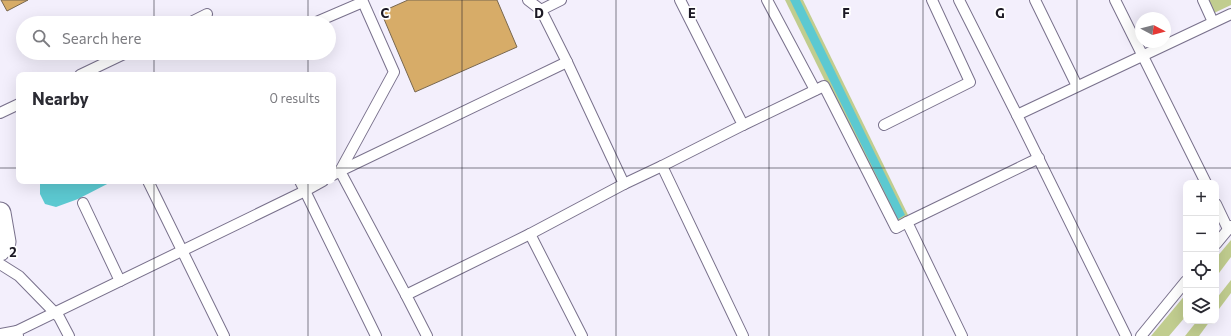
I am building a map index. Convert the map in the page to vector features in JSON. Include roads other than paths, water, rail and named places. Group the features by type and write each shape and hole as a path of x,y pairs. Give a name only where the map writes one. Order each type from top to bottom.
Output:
{"street":[{"path":"0,213 4,242 0,250"}],"lane":[{"path":"528,0 541,10 624,184"},
{"path":"541,10 561,0"},
{"path":"680,0 743,125"},
{"path":"767,0 815,90"},
{"path":"884,125 970,82 932,0"},
{"path":"959,0 1039,158 1126,336"},
{"path":"1035,0 1077,86"},
{"path":"1115,0 1205,180"},
{"path":"1203,0 1213,22"},
{"path":"330,16 363,2 394,72 336,173"},
{"path":"203,16 207,14"},
{"path":"1017,115 1231,14"},
{"path":"86,72 111,60"},
{"path":"336,173 567,62"},
{"path":"406,295 530,234 624,184 824,86 896,228 1039,158"},
{"path":"0,114 16,106"},
{"path":"662,166 744,336"},
{"path":"336,173 406,295 427,336"},
{"path":"150,184 224,336"},
{"path":"302,184 376,336"},
{"path":"0,334 18,334 55,313 318,184"},
{"path":"83,203 120,281"},
{"path":"1219,209 1230,227 1219,240"},
{"path":"907,222 962,336"},
{"path":"530,234 582,336"},
{"path":"0,264 19,276 59,317 69,336"},
{"path":"1141,336 1183,285"}],"water":[{"path":"790,0 800,0 905,215 898,219"},
{"path":"40,184 107,184 78,199 56,207 45,204 40,194"}]}
